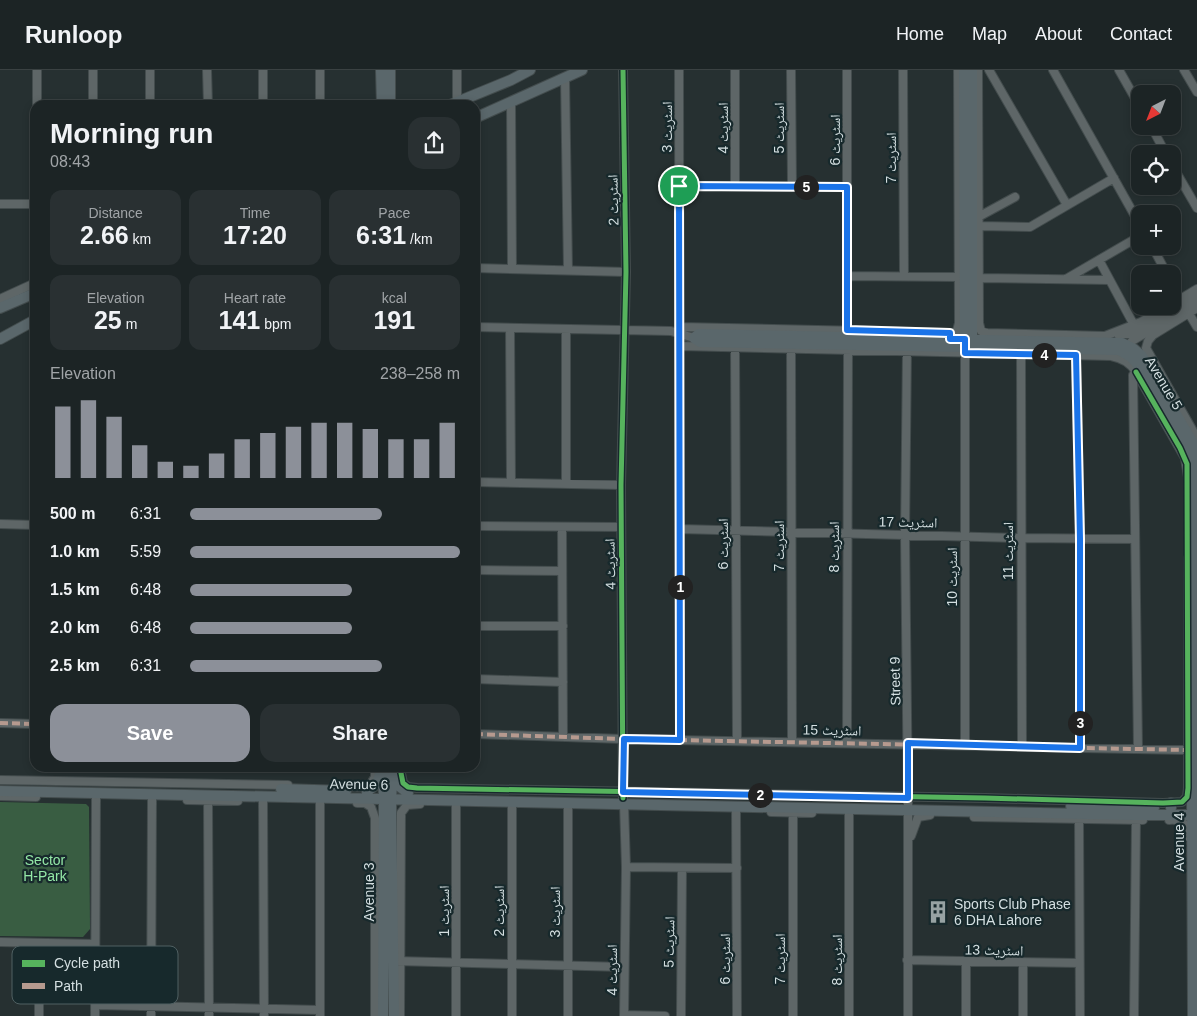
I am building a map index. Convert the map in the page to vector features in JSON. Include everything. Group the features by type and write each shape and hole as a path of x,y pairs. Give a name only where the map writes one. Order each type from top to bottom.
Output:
{"main road":[{"path":"382,70 382,100"},
{"path":"390,70 390,100"},
{"path":"462,100 511,75 530,70"},
{"path":"480,116 582,70"},
{"path":"964,70 962,323 968,345"},
{"path":"968,345 972,70"},
{"path":"0,308 30,295"},
{"path":"0,339 30,323"},
{"path":"1123,348 968,345 950,336 835,333 699,334 694,338 700,342 907,349 968,345 1106,342 1123,348"},
{"name":"Avenue 5","path":"1123,348 1142,356 1196,462"},
{"name":"Avenue 5","path":"1123,348 1141,368 1197,450"},
{"name":"Avenue 4","path":"1194,1007 1193,827 1195,812 1191,790 1195,750 1192,468 1196,462"},
{"path":"381,772 377,783 367,795 376,806 383,828"},
{"name":"Avenue 3","path":"383,772 388,795"},
{"name":"Avenue 3","path":"383,1016 383,828 392,772"},
{"path":"383,828 398,808 414,796 399,786 394,772"},
{"name":"Avenue 6","path":"0,784 354,795"},
{"path":"1191,790 1175,811 1193,827"},
{"name":"Avenue 6","path":"0,791 388,795 1195,812"},
{"name":"Avenue 3","path":"383,828 397,961 394,1016"}],"street":[{"path":"37,70 37,100"},
{"path":"93,70 93,100"},
{"path":"150,70 150,100"},
{"path":"207,70 208,100"},
{"path":"262,70 263,100"},
{"path":"320,70 320,100"},
{"path":"454,100 457,70"},
{"name":"اسٹریٹ 2","path":"623,70 626,272 624,330"},
{"name":"اسٹریٹ 3","path":"679,70 680,330"},
{"name":"اسٹریٹ 4","path":"735,70 735,186"},
{"name":"اسٹریٹ 5","path":"792,70 792,186"},
{"name":"اسٹریٹ 6","path":"847,70 847,330"},
{"name":"اسٹریٹ 7","path":"903,70 904,276"},
{"path":"480,328 835,333 847,330 950,336 957,331 962,323 959,277 958,70"},
{"path":"978,70 979,327 981,331 987,333 1098,337 1134,330"},
{"path":"989,70 1068,205"},
{"path":"1053,70 1131,209"},
{"path":"1119,70 1131,91"},
{"path":"1184,70 1197,92"},
{"path":"565,78 568,270"},
{"path":"511,102 512,269"},
{"path":"980,226 1030,227 1114,178"},
{"path":"1181,180 1197,208"},
{"path":"679,186 847,187"},
{"path":"980,216 1015,197"},
{"path":"0,204 30,204"},
{"path":"1065,280 1131,241"},
{"path":"1099,260 1134,330"},
{"path":"480,268 626,272"},
{"path":"847,276 959,277"},
{"path":"979,278 1109,280"},
{"path":"0,299 30,285"},
{"path":"1123,348 1184,306 1197,288"},
{"path":"1197,295 1153,335 1148,341 1146,348 1197,438"},
{"path":"1181,301 1197,327"},
{"path":"1106,342 1184,306 1197,302"},
{"path":"1181,306 1197,308"},
{"path":"1123,348 1134,330 1155,315"},
{"path":"510,328 511,482"},
{"path":"566,329 566,483"},
{"name":"اسٹریٹ 4","path":"624,330 620,485 626,867 624,1015"},
{"path":"680,330 694,338"},
{"path":"680,330 680,740"},
{"path":"1142,356 1142,344 1146,333"},
{"path":"968,345 1021,354 1116,357 1126,360 1136,372 1180,448 1187,464 1188,750 1191,790"},
{"name":"اسٹریٹ 10","path":"965,746 964,536 968,345"},
{"path":"680,346 848,350 907,349"},
{"name":"اسٹریٹ 6","path":"736,348 737,741"},
{"name":"اسٹریٹ 7","path":"791,349 792,742"},
{"name":"Street 9","path":"907,349 908,1016"},
{"name":"اسٹریٹ 8","path":"847,743 848,350"},
{"name":"اسٹریٹ 11","path":"1021,354 1022,747"},
{"path":"1076,355 1080,539 1080,748"},
{"path":"1136,372 1133,375 1138,749"},
{"path":"480,482 620,485"},
{"path":"0,524 30,525"},
{"path":"480,526 621,528"},
{"path":"562,527 563,737"},
{"name":"اسٹریٹ 17","path":"680,529 1020,538 1135,539"},
{"path":"480,570 562,571"},
{"path":"480,626 563,626"},
{"path":"480,679 563,682"},
{"path":"0,723 30,724"},
{"name":"اسٹریٹ 15","path":"480,734 624,739 908,743 965,746 1188,750"},
{"path":"0,796 320,802 354,795 372,783 375,772"},
{"path":"401,772 403,782 414,796 456,805 568,808 624,801 736,811 793,813 849,813 908,806"},
{"path":"0,780 354,795 371,807 383,828 375,1016"},
{"path":"400,1016 397,961 401,814 414,796"},
{"path":"0,942 95,944 96,797"},
{"path":"151,946 152,799"},
{"path":"208,800 209,1012"},
{"path":"263,802 264,1012"},
{"path":"95,1016 95,1005 151,1006 209,1012 320,1013 320,802"},
{"name":"اسٹریٹ 1","path":"456,805 456,1016"},
{"name":"اسٹریٹ 2","path":"512,806 512,1016"},
{"name":"اسٹریٹ 3","path":"568,808 568,1016"},
{"name":"اسٹریٹ 6","path":"736,811 737,1016"},
{"path":"908,843 916,820 922,815 1136,820 1175,811 1185,823 1188,831 1194,1007"},
{"name":"اسٹریٹ 7","path":"793,813 793,1016"},
{"name":"اسٹریٹ 8","path":"849,813 849,1016"},
{"path":"1079,820 1080,1016"},
{"path":"1134,1016 1136,820"},
{"path":"626,867 737,868"},
{"name":"اسٹریٹ 5","path":"681,1016 682,869"},
{"name":"اسٹریٹ 13","path":"907,960 1079,964"},
{"path":"397,961 624,968"},
{"path":"966,962 966,1016"},
{"path":"1023,963 1023,1016"},
{"path":"151,1006 151,1016"},
{"path":"624,1015 665,1016"}],"green space":[{"name":"Sector H-Park","path":"0,802 86,804 89,807 90,929 83,937 0,936"}],"marked path":[{"path":"0,723 30,724"},
{"path":"480,734 623,739 1188,750"}],"cycle path":[{"path":"623,70 626,272 621,485 623,798"},
{"path":"401,772 403,783 408,787 417,788 1182,802 1187,797 1188,788 1187,464 1180,448 1136,372"}],"place":[{"name":"Sports Club Phase 6 DHA Lahore","path":"938,912"}],"route":[{"path":"679,186 847,187 847,330 950,333 950,339 965,339 965,353 1076,355 1080,539 1080,748 908,743 908,798 623,792 624,739 680,740 679,186"}]}
